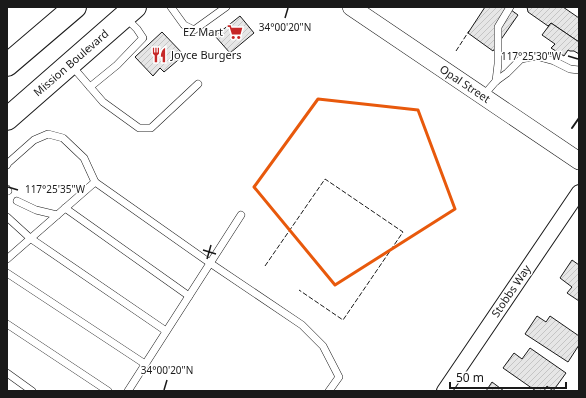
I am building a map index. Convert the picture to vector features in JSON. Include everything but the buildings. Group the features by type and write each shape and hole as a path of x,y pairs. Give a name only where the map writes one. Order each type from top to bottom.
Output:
{"main road":[{"path":"7,66 67,10"},
{"name":"Mission Boulevard","path":"7,119 130,12"}],"street":[{"name":"Opal Street","path":"352,7 579,161"},
{"name":"Stobbs Way","path":"444,391 579,192"}],"lane":[{"path":"171,7 184,25 194,30 226,7"},
{"path":"496,81 498,64 498,27 510,7"},
{"path":"90,87 117,65 143,38 130,12"},
{"path":"483,96 496,81 507,73 521,59 536,56 554,61 570,69 579,70"},
{"path":"70,64 103,102 139,128 151,128 198,84"},
{"path":"7,165 34,140 48,134 63,138 84,158 95,182 210,263 302,325 323,346 339,377 329,391"},
{"path":"7,259 95,182"},
{"path":"17,201 36,210 57,215"},
{"path":"65,208 189,296"},
{"path":"128,391 241,215"},
{"path":"7,217 30,238 166,331"},
{"path":"7,273 145,364"},
{"path":"7,324 108,391"},
{"path":"7,373 32,391"}],"highlighted area":[{"path":"318,99 418,110 455,209 335,285 254,187"}],"fence":[{"path":"456,51 469,31"},
{"path":"265,266 325,179 403,232 343,320 299,290"}],"wall":[{"path":"572,128 579,118"}],"place":[{"name":"EZ Mart","path":"235,32"},
{"name":"Joyce Burgers","path":"159,55"}]}
